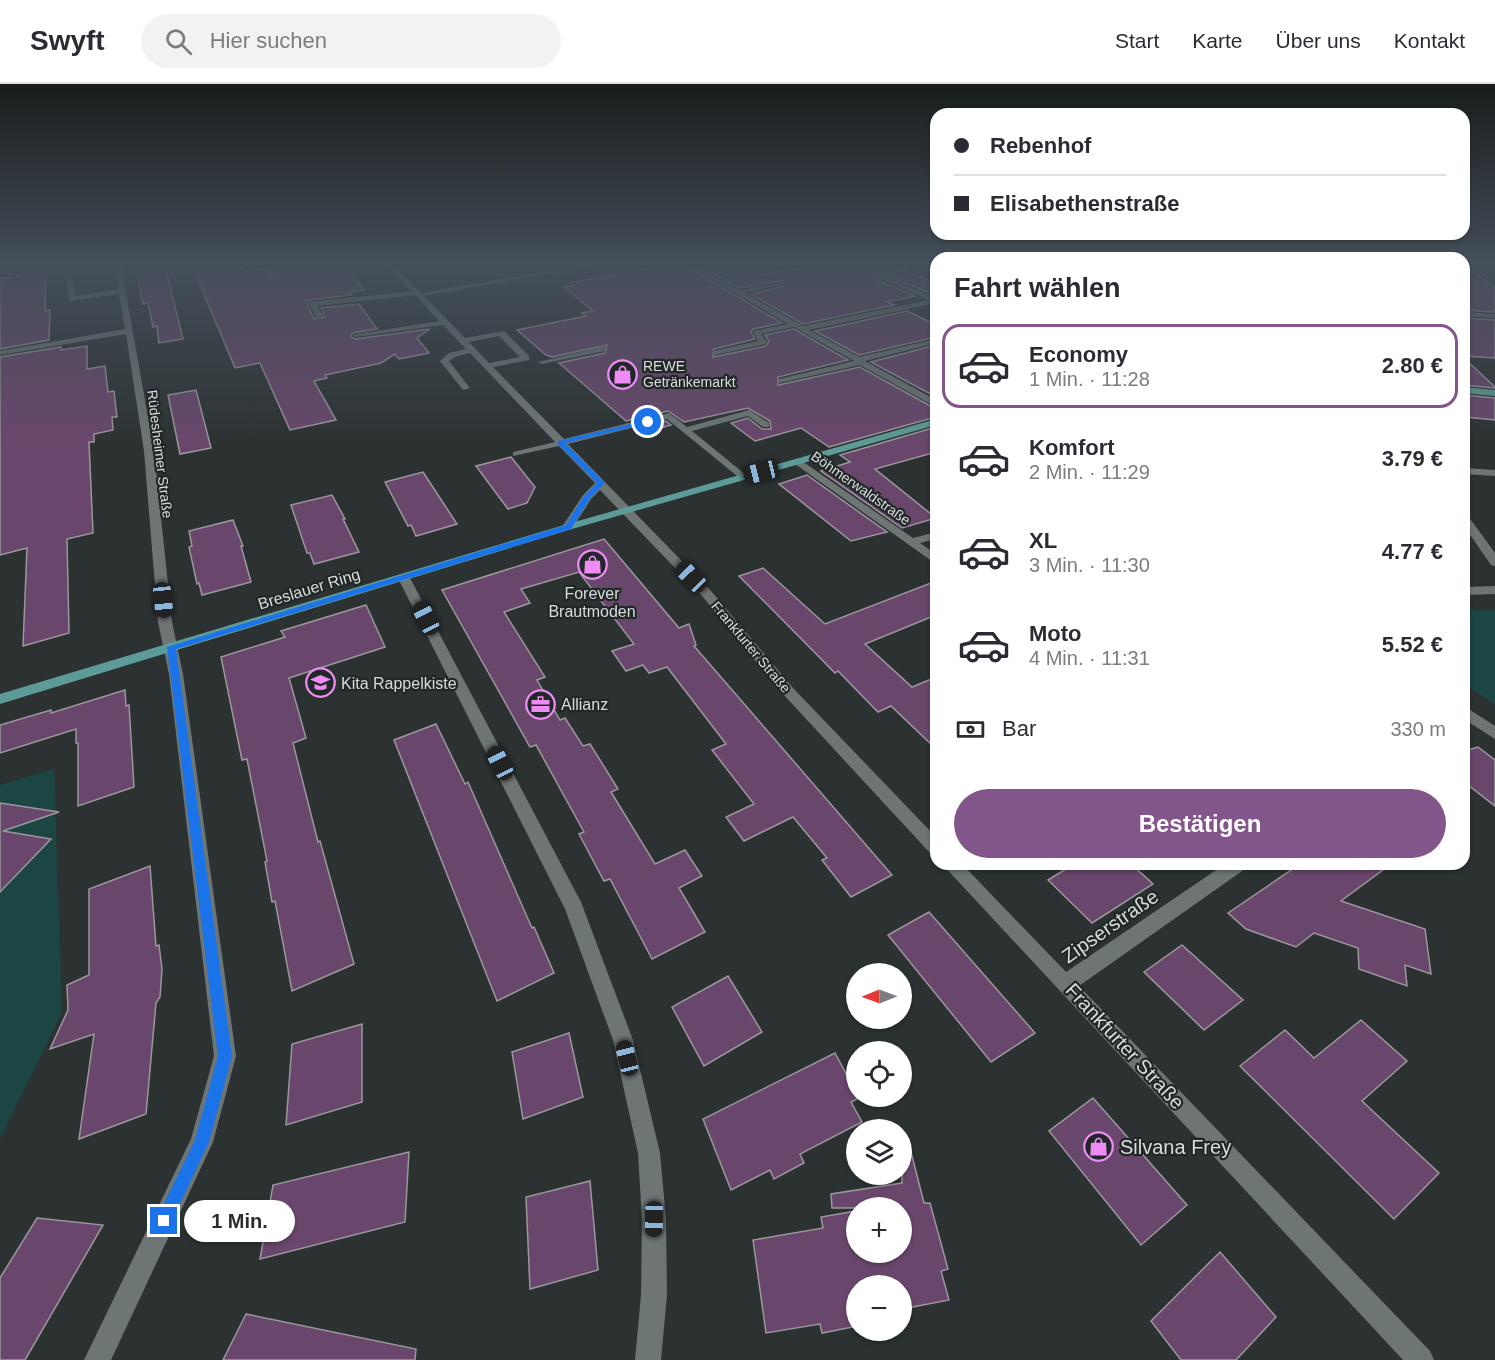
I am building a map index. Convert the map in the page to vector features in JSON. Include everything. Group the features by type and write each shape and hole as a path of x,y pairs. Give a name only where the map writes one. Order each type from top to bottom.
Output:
{"main road":[{"path":"1470,391 1495,393"},
{"name":"Breslauer Ring","path":"0,699 568,527 930,424"}],"street":[{"name":"Rüdesheimer Straße","path":"97,1360 202,1142 225,1056 171,647 165,622 149,450 128,325"},
{"path":"356,335 428,325"},
{"name":"Frankfurter Straße","path":"447,325 707,594 796,699 930,842"},
{"path":"794,325 930,401"},
{"path":"717,353 763,342 756,333 811,325"},
{"path":"0,353 129,332"},
{"path":"462,341 501,333 526,358 486,366"},
{"path":"813,380 930,343"},
{"path":"542,362 602,349"},
{"path":"466,388 444,361 452,355 471,350"},
{"path":"782,381 863,363"},
{"path":"685,430 749,413 766,425"},
{"path":"517,454 669,416 742,477"},
{"name":"Böhmerwaldstraße","path":"799,462 930,556"},
{"path":"1470,471 1495,473"},
{"path":"568,527 587,497 601,483"},
{"path":"1470,527 1495,562"},
{"path":"911,542 930,537"},
{"path":"404,578 574,908 623,1040 649,1153 654,1219 654,1295 648,1360"},
{"path":"1470,591 1495,590"},
{"path":"1470,719 1495,734"},
{"name":"Frankfurter Straße","path":"957,870 1421,1360"},
{"name":"Zipserstraße","path":"1065,984 1230,870"}],"shaded area":[{"path":"1470,610 1495,610 1495,705 1470,687"},
{"path":"54,769 62,1012 0,1139 0,785"}],"building":[{"path":"0,325 50,325 49,340 0,349"},
{"path":"152,325 179,325 183,339 159,343 157,326 153,327"},
{"path":"217,325 374,325 377,329 352,333 351,337 356,339 430,329 417,338 429,353 399,359 395,354 381,363 325,375 327,378 314,381 336,420 290,430 260,363 235,368"},
{"path":"544,325 775,325 753,329 751,332 755,339 714,349 713,357 766,346 769,341 765,335 794,329 848,360 778,377 778,385 860,367 930,406 930,419 829,447 801,428 755,441 731,423 748,418 762,429 771,429 770,421 748,408 684,422 668,411 626,421 559,363 605,353 607,345 552,357 546,355 517,330"},
{"path":"845,325 930,325 930,338 859,355 815,331"},
{"path":"1470,325 1495,325 1495,358 1470,356"},
{"path":"87,346 87,369 105,366 108,392 114,391 117,417 112,417 113,430 94,434 94,442 89,442 93,533 67,539 69,633 23,646 27,548 0,555 0,357 61,347 61,350"},
{"path":"930,347 930,394 871,362"},
{"path":"1470,364 1495,387 1470,386"},
{"path":"196,390 211,448 180,454 168,395"},
{"path":"1470,396 1495,398 1495,420 1470,418"},
{"path":"666,421 671,425 640,434 635,429"},
{"path":"930,429 930,454 875,469 930,513 930,520 902,528 821,471 850,462 840,455"},
{"path":"511,457 535,487 527,503 508,509 476,466"},
{"path":"423,472 457,524 416,536 411,525 408,526 385,482"},
{"path":"807,475 887,532 851,541 779,484"},
{"path":"332,495 359,552 314,564 310,553 307,553 291,505"},
{"path":"233,520 243,546 241,546 251,582 202,595 199,583 197,584 189,547 192,546 189,531"},
{"path":"604,539 679,628 689,624 696,645 694,646 892,875 851,897 822,860 827,858 793,817 744,841 726,817 754,804 712,750 726,744 667,667 649,673 643,665 626,671 612,651 634,644 579,572 521,589 530,603 504,612 545,677 537,680 560,720 565,718 583,746 590,744 618,789 611,792 655,864 685,850 702,876 679,888 705,932 652,959 610,879 604,881 579,834 584,832 536,745 530,747 442,590"},
{"path":"763,568 825,624 930,583 930,617 865,644 912,687 930,680 930,743 891,706 878,712 838,671 835,673 739,576"},
{"path":"366,605 385,647 289,678 306,738 293,743 318,842 320,841 354,964 292,991 275,901 272,902 265,862 267,861 247,759 242,760 221,657 285,637 281,631"},
{"path":"125,690 126,706 129,705 134,787 78,806 76,729 0,753 0,725 51,710 51,713"},
{"path":"436,724 465,784 468,782 554,973 497,1001 394,740"},
{"path":"1478,747 1495,760 1495,806 1470,787 1470,749"},
{"path":"0,803 59,812 3,831 51,839 0,892"},
{"path":"150,866 156,946 159,945 162,969 160,997 156,1003 146,1114 79,1139 94,1034 50,1049 68,1010 67,985 89,975 89,889"},
{"path":"1064,870 1138,870 1153,884 1092,923 1048,880"},
{"path":"1291,870 1383,870 1341,901 1425,929 1431,974 1405,965 1407,986 1359,969 1358,948 1314,933 1296,947 1246,929 1228,913"},
{"path":"929,912 1035,1033 991,1062 888,935"},
{"path":"1182,945 1243,1000 1204,1030 1144,972"},
{"path":"728,976 762,1032 704,1066 672,1007"},
{"path":"1361,1020 1407,1061 1362,1101 1439,1173 1394,1219 1240,1066 1285,1030 1314,1058"},
{"path":"362,1024 362,1102 286,1125 292,1044"},
{"path":"569,1033 583,1097 523,1119 512,1052"},
{"path":"835,1053 846,1074 846,1107 854,1107 860,1119 846,1119 846,1130 800,1154 804,1163 774,1179 770,1170 731,1190 703,1119"},
{"path":"1093,1098 1187,1205 1141,1245 1049,1131"},
{"path":"409,1152 405,1222 260,1259 273,1185"},
{"path":"912,1156 924,1203 930,1203 948,1269 941,1271 949,1300 912,1307 912,1275 846,1275 846,1328 822,1333 820,1324 766,1333 753,1240 823,1228 821,1217 846,1213 846,1263 912,1263 912,1197 846,1197 846,1208 832,1208 831,1194 889,1185 912,1185"},
{"path":"590,1181 598,1270 530,1289 526,1197"},
{"path":"37,1218 103,1225 25,1360 0,1360 0,1278"},
{"path":"1220,1252 1276,1317 1236,1360 1181,1360 1151,1321"},
{"path":"246,1314 416,1349 415,1360 223,1360"}],"place":[{"name":"REWE Getränkemarkt","path":"622,374"},
{"name":"Forever Brautmoden","path":"592,565"},
{"name":"Kita Rappelkiste","path":"320,683"},
{"name":"Allianz","path":"540,704"},
{"name":"Silvana Frey","path":"1099,1147"}],"route":[{"path":"164,1221 202,1142 225,1056 171,647 568,527 587,497 601,483 561,442 648,422"}]}
